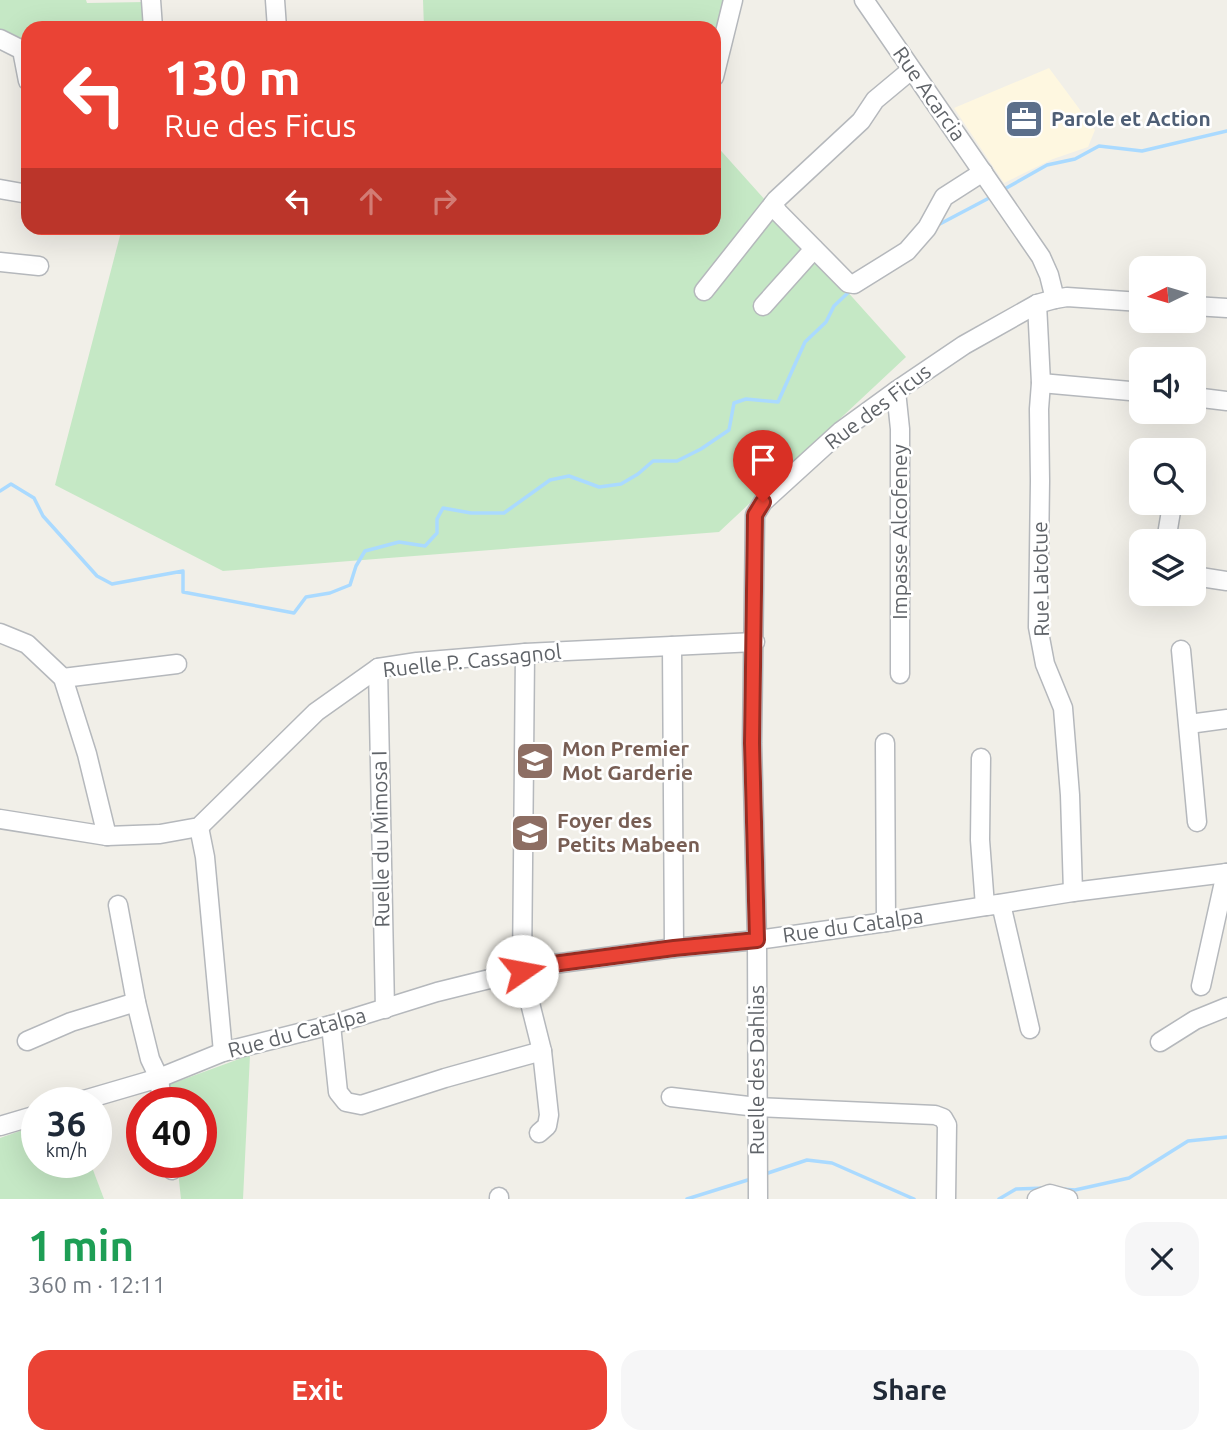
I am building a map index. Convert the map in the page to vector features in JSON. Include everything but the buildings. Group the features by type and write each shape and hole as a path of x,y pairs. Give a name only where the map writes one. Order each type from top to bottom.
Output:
{"street":[{"path":"151,0 152,21"},
{"path":"275,0 276,21"},
{"path":"721,49 733,0"},
{"name":"Rue Acarcia","path":"864,0 1041,257 1049,275 1046,301"},
{"path":"0,39 21,49"},
{"path":"704,291 773,204 861,121 875,100 911,70"},
{"path":"773,204 848,283 857,284 907,251 927,228 944,197 984,172"},
{"path":"0,189 21,193"},
{"path":"762,306 814,249"},
{"path":"0,262 39,267"},
{"name":"Rue des Ficus","path":"757,940 752,743 755,515 763,502 841,431 964,345 1046,301 1067,297 1129,301"},
{"name":"Rue Latotue","path":"1046,301 1039,410 1038,627 1045,664 1063,708 1070,795 1073,892"},
{"path":"1206,307 1227,308"},
{"path":"1041,383 1129,392"},
{"name":"Impasse Alcofeney","path":"895,391 900,429 900,674"},
{"path":"1206,398 1227,401"},
{"path":"1206,578 1227,581"},
{"path":"0,633 27,644 63,678 87,754 107,836"},
{"name":"Ruelle P. Cassagnol","path":"199,827 316,712 378,668 525,653 755,642"},
{"path":"672,646 674,948"},
{"path":"1181,650 1197,822"},
{"path":"525,653 522,971 542,1051 549,1115 547,1126 539,1133"},
{"path":"63,678 177,664"},
{"name":"Ruelle du Mimosa I","path":"378,668 385,1009"},
{"path":"1189,724 1227,719"},
{"path":"885,743 886,922"},
{"path":"981,758 980,841 993,905 1030,1029"},
{"path":"0,819 107,836 160,834 199,827 205,857 223,1052"},
{"path":"1201,986 1227,873"},
{"name":"Rue du Catalpa","path":"112,1092 159,1078 223,1052 331,1025 437,992 545,965 757,940 1073,892 1227,873"},
{"path":"118,905 136,1002 160,1087"},
{"name":"Ruelle des Dahlias","path":"757,940 758,1194"},
{"path":"27,1041 71,1022 136,1002"},
{"path":"1160,1042 1195,1020 1227,1007"},
{"path":"331,1025 338,1091 346,1102 361,1105 542,1051"},
{"path":"671,1097 757,1107 934,1115 943,1118 947,1125 946,1199"},
{"path":"0,1126 21,1120"},
{"path":"1037,1199 1050,1194 1068,1199"}],"shaded area":[{"name":"Parole et Action","path":"1049,68 1095,130 1088,147 1053,159 1004,183 954,108"}],"green space":[{"path":"0,0 145,2 147,21 21,21 21,41 0,29"},
{"path":"423,0 739,0 721,71 721,21 424,21"},
{"path":"721,151 906,357 719,532 223,571 55,485 120,235 721,235"},
{"path":"250,1055 243,1199 181,1199 179,1178 217,1178 217,1087 168,1085"},
{"path":"21,1131 21,1178 96,1178 104,1199 0,1199 0,1138"}],"waterway":[{"path":"1001,191 1047,165 1075,159 1099,146 1142,151 1227,131"},
{"path":"936,226 991,197"},
{"path":"0,491 11,484 34,498 43,516 97,576 112,584 183,571 183,592 294,613 306,597 330,593 350,585 356,566 365,551 399,542 425,546 437,533 437,519 443,508 471,513 504,513 550,480 569,476 599,487 621,484 653,461 677,461 701,449 729,430 734,403 746,399 778,402 805,342 826,322 834,306 852,289"},
{"path":"1061,1189 1075,1190 1129,1178 1188,1141 1227,1137"},
{"path":"765,1174 807,1160 832,1163 914,1199"},
{"path":"687,1199 751,1179"},
{"path":"999,1199 1016,1189 1046,1188"}],"place":[{"name":"Parole et Action","path":"1024,119"},
{"name":"Mon Premier Mot Garderie","path":"535,761"},
{"name":"Foyer des Petits Mabeen","path":"530,833"}],"route":[{"path":"522,971 545,965 757,940 752,743 755,515 763,502"}]}
